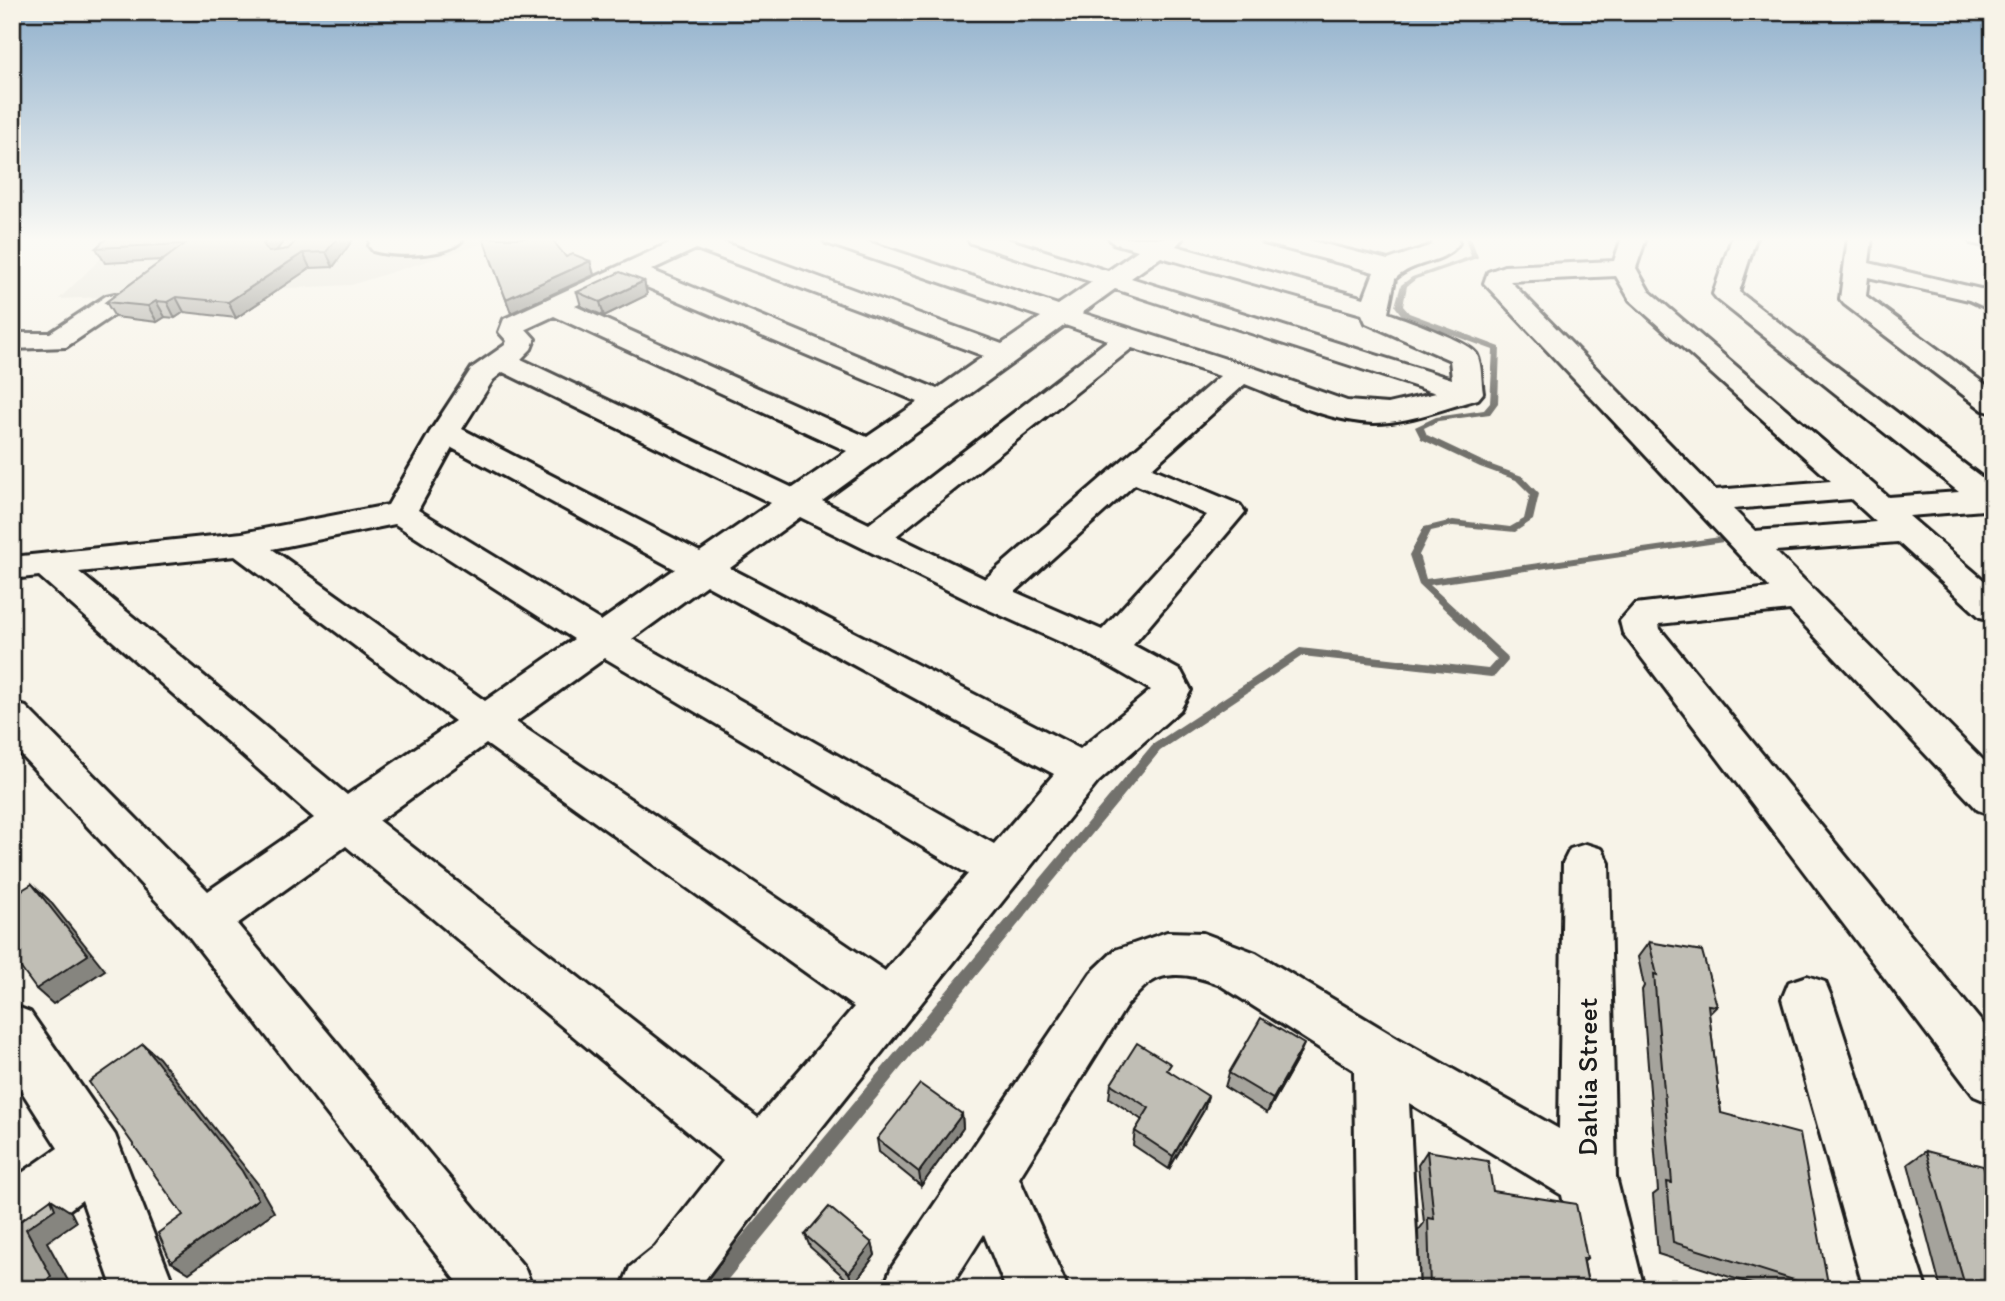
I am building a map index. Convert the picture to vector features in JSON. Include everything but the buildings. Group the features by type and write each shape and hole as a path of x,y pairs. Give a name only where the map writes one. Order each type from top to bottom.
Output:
{"street":[{"path":"400,513 445,432 482,374 517,349 521,339 513,332 513,325 566,299"},
{"path":"697,299 941,401"},
{"path":"857,299 1007,355"},
{"path":"1011,299 1126,339 1241,373 1344,410 1367,414 1387,412 1468,393"},
{"path":"205,920 1086,299"},
{"path":"1167,299 1468,393"},
{"path":"1342,299 1375,309"},
{"path":"1377,299 1375,317 1440,342 1464,356 1468,393"},
{"path":"1512,299 1993,799"},
{"path":"1643,299 1993,608"},
{"path":"1732,299 1992,500"},
{"path":"1853,299 1993,404"},
{"path":"12,341 56,341 115,302"},
{"path":"552,305 872,450"},
{"path":"871,538 1126,339"},
{"path":"502,361 989,595 1108,648 1167,681 1171,690 1166,700 1083,770 762,1157 676,1268 652,1289"},
{"path":"989,595 1241,373"},
{"path":"445,432 1083,770"},
{"path":"1108,648 1227,512 1130,470"},
{"path":"1707,501 1881,509 1992,500"},
{"path":"1746,542 1881,509"},
{"path":"30,566 242,544 400,513 602,639 1000,870"},
{"path":"242,544 485,722 890,1002"},
{"path":"30,566 762,1157"},
{"path":"1799,597 1648,613 1640,621 1642,633 1993,1077"},
{"path":"12,718 205,920 502,1289"},
{"name":"Dahlia Street","path":"1586,863 1587,1177 1613,1289"},
{"path":"914,1289 1109,989 1133,966 1167,954 1203,955 1238,969 1380,1057 1587,1177"},
{"path":"1807,999 1895,1289"},
{"path":"12,1029 95,1155 144,1289"},
{"path":"1380,1057 1388,1289"},
{"path":"12,1216 95,1155"},
{"path":"989,1177 1037,1289"}],"waterway":[{"path":"1401,299 1399,306 1406,315 1497,349 1494,403 1487,412 1436,419 1419,427 1424,437 1483,465 1519,478 1535,494 1528,520 1512,530 1453,523 1427,529 1414,555 1422,583"},
{"path":"1422,583 1727,539"},
{"path":"709,1289 1156,748 1300,652 1491,673 1503,659 1422,583"}]}
